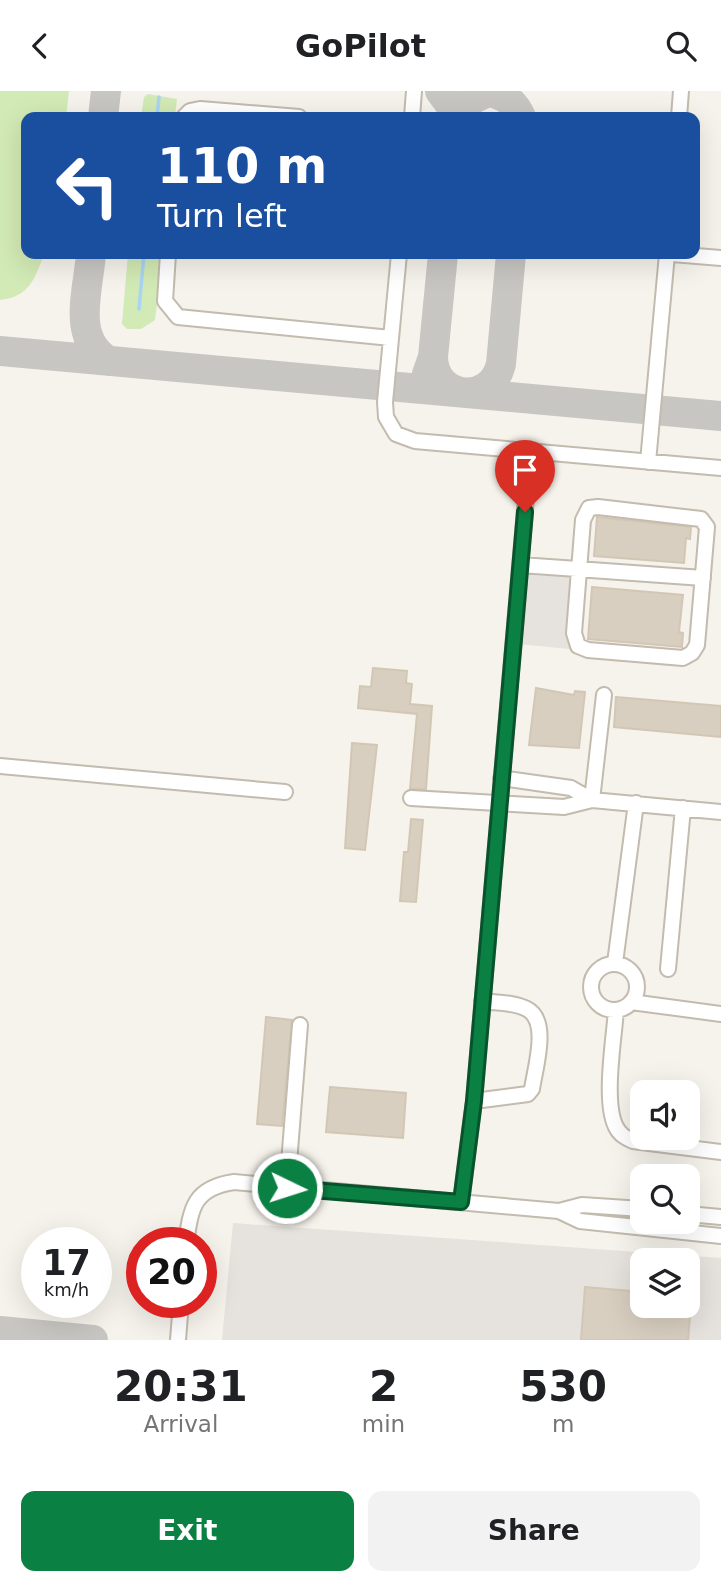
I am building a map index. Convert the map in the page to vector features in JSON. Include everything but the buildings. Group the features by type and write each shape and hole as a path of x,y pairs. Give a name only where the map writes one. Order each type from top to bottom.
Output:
{"lane":[{"path":"412,112 414,91"},
{"path":"679,112 681,91"},
{"path":"189,112 200,109 237,112"},
{"path":"700,256 721,258"},
{"path":"168,259 164,301 177,317 391,338"},
{"path":"399,259 386,417 390,428 404,439 721,468"},
{"path":"648,462 667,259"},
{"path":"461,1202 474,1101 527,486"},
{"path":"589,508 701,519 707,527 703,578 697,645 692,653 683,658 588,650 578,646 574,633 579,569 583,520 589,508"},
{"path":"521,565 703,578"},
{"path":"592,800 604,695"},
{"path":"0,766 285,792"},
{"path":"501,778 570,788 592,800"},
{"path":"411,798 499,806 573,807 592,800 721,812"},
{"path":"615,964 636,803"},
{"path":"668,969 683,808"},
{"path":"615,964 630,970 635,978 635,995 631,1002 617,1010 600,1006 591,992 591,983 599,969 615,964"},
{"path":"474,1101 528,1094 532,1089 540,1032 537,1018 530,1010 482,1001"},
{"path":"631,1002 721,1014"},
{"path":"617,1010 611,1108 615,1127 623,1136 633,1141 721,1152"},
{"path":"287,1188 300,1025"},
{"path":"188,1227 191,1209 202,1194 219,1185 234,1182 559,1211 582,1205 630,1208"},
{"path":"559,1211 580,1221 721,1236"},
{"path":"700,1215 721,1217"},
{"path":"178,1340 180,1318"}],"shaded area":[{"path":"523,569 576,574 570,649 517,644"},
{"path":"233,1223 630,1251 630,1318 700,1318 700,1256 721,1258 721,1340 222,1340"}],"green space":[{"path":"0,91 69,91 67,112 21,112 21,259 42,259 34,279 24,291 0,300"},
{"path":"148,94 177,99 176,112 142,112 144,97"},
{"path":"128,259 162,259 155,320 141,329 127,329 122,324"}],"waterway":[{"path":"158,112 159,97"},
{"path":"139,309 144,259"}],"taxiway":[{"path":"104,112 106,91"},
{"path":"440,91 456,112"},
{"path":"482,91 506,98 518,112"},
{"path":"459,112 473,99 488,92"},
{"path":"90,259 85,299 86,327 97,352 109,361"},
{"path":"427,374 433,357 443,259"},
{"path":"433,357 436,371 452,389 475,392 486,387 495,378 501,364 511,259"},
{"path":"0,351 721,416"},
{"path":"0,1331 93,1340"}],"route":[{"path":"287,1188 461,1202 474,1101 525,512"}]}
